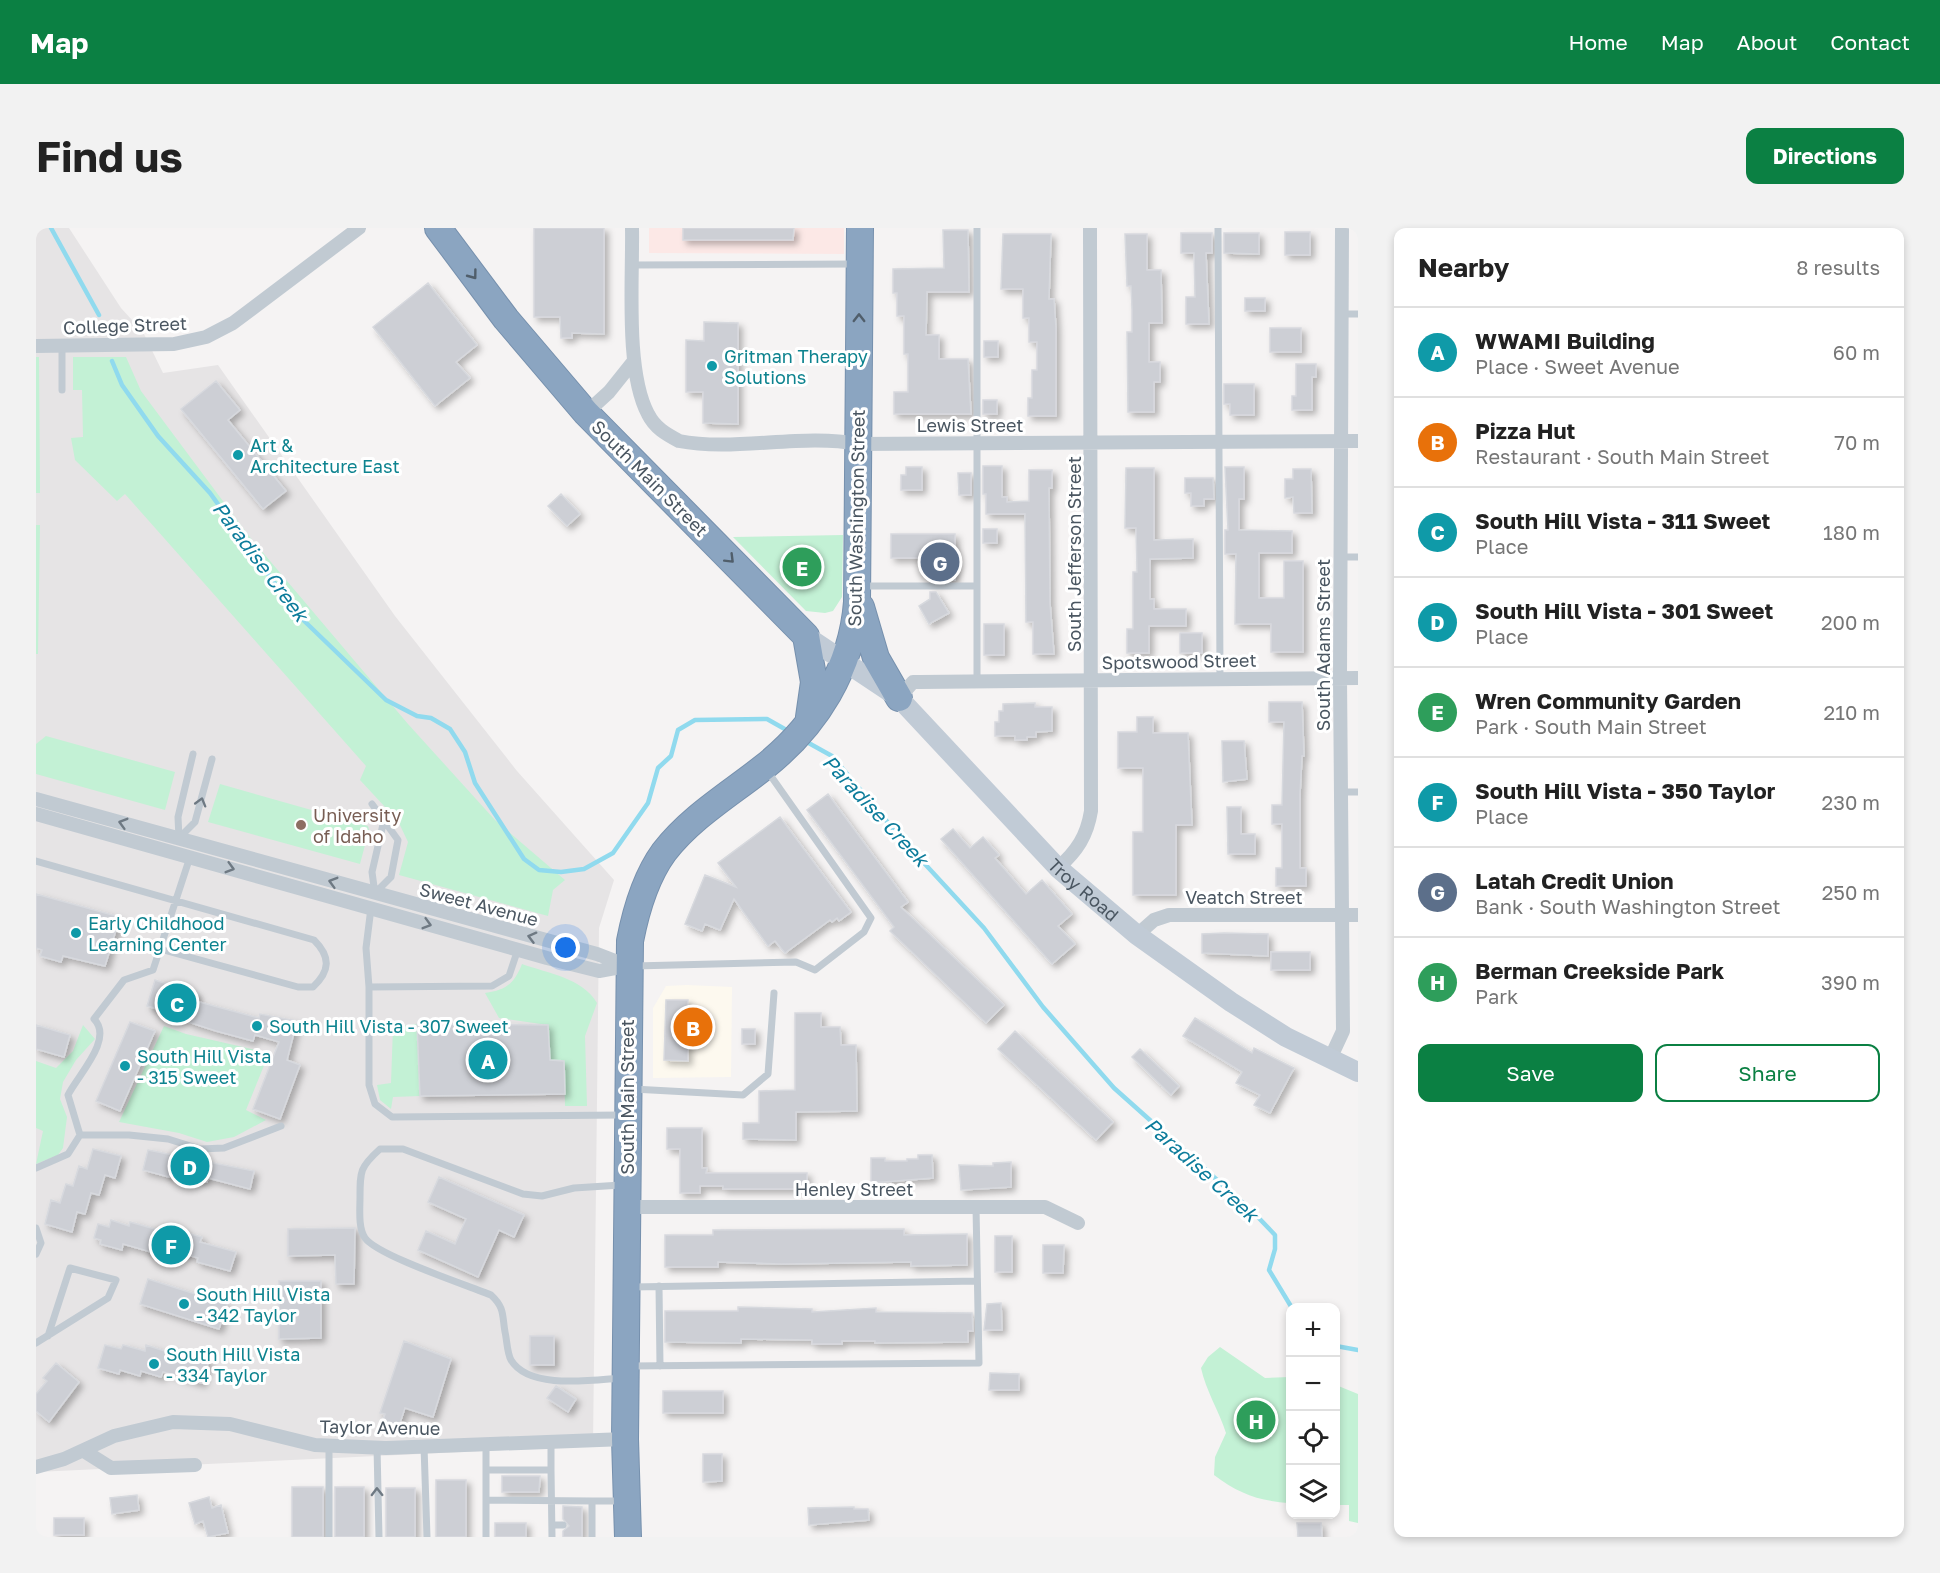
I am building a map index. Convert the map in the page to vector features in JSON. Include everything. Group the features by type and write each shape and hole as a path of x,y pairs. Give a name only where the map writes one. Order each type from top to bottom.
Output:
{"highway":[{"path":"438,228 506,319 586,413"},
{"name":"South Washington Street","path":"845,663 856,617 858,586 860,228"},
{"name":"South Main Street","path":"586,413 806,636"},
{"path":"858,586 871,645 898,698"},
{"path":"799,736 814,682 806,636"},
{"name":"South Main Street","path":"628,1537 625,1439 628,966 635,914 648,878 664,853 684,829 764,767 799,736 826,697 845,663"}],"main road":[{"name":"South Main Street","path":"806,636 845,663"},
{"name":"Troy Road","path":"845,663 898,698 1058,868 1137,935 1231,1002 1286,1037 1358,1072"}],"street":[{"name":"College Street","path":"36,346 174,344 206,337 233,323 359,228"},
{"path":"632,228 633,362"},
{"name":"South Jefferson Street","path":"1058,868 1080,845 1089,823 1092,680 1090,228"},
{"name":"South Adams Street","path":"1330,1059 1343,1031 1340,678 1341,228"},
{"name":"South Main Street","path":"586,413 609,392 633,362"},
{"name":"Lewis Street","path":"633,362 647,413 663,432 678,441 788,443 840,440 858,444 1358,441"},
{"name":"Spotswood Street","path":"898,698 913,682 1358,678"},
{"path":"36,799 179,838 175,853"},
{"name":"Sweet Avenue","path":"36,814 599,971 628,966"},
{"name":"Sweet Avenue","path":"179,838 597,954 628,966"},
{"path":"371,908 375,894"},
{"name":"Veatch Street","path":"1137,935 1154,920 1169,915 1358,915"},
{"path":"1343,1031 1358,1030"},
{"name":"Henley Street","path":"627,1196 976,1207 1045,1207 1078,1223"},
{"name":"Taylor Avenue","path":"36,1467 84,1451 114,1436 173,1422 230,1424 315,1445 329,1446 424,1446 625,1439"},
{"path":"84,1451 111,1468 195,1465"}],"lane":[{"path":"977,228 977,681"},
{"path":"1218,228 1220,679"},
{"path":"633,265 860,264"},
{"path":"1342,314 1358,314"},
{"path":"62,346 62,390"},
{"path":"1341,557 1358,557"},
{"path":"858,586 977,586"},
{"path":"179,838 178,817 193,754"},
{"path":"179,838 195,822 212,759"},
{"path":"628,966 796,962 815,969 864,932 871,918 764,767"},
{"path":"1341,792 1358,792"},
{"path":"372,804 395,833 397,848 392,878 375,894"},
{"path":"375,894 372,872 384,820"},
{"path":"36,1168 68,1154 80,1135 68,1095 78,1076 97,1051 100,1037 99,1024 94,1019 123,980 153,970 190,857"},
{"path":"36,861 314,940 324,950 326,961 323,977 313,987 298,987 160,949"},
{"path":"371,908 366,948 369,987 369,1086 375,1104 392,1117 627,1114"},
{"path":"369,987 492,986 509,976 518,949"},
{"path":"627,1089 743,1095 768,1074 774,993"},
{"path":"80,1135 129,1135 168,1139 200,1149 224,1148 250,1139 265,1130 281,1126"},
{"path":"627,1196 574,1188 542,1196 523,1194 402,1149 380,1149 364,1163 360,1173 360,1219 365,1238 381,1250 491,1295 501,1305 510,1359 519,1368 540,1379 569,1382 660,1366 979,1362 976,1207"},
{"path":"36,1228 41,1243 36,1254"},
{"path":"36,1343 48,1336 108,1298 116,1280 70,1268 48,1336"},
{"path":"626,1287 977,1281"},
{"path":"659,1286 660,1366"},
{"path":"551,1442 552,1537"},
{"path":"486,1444 486,1537"},
{"path":"329,1446 329,1537"},
{"path":"424,1446 427,1537"},
{"path":"377,1447 379,1537"},
{"path":"486,1470 551,1470"},
{"path":"486,1500 627,1501"},
{"path":"591,1501 592,1537"},
{"path":"552,1525 563,1525"},
{"path":"582,1526 592,1526"}],"shaded area":[{"name":"University of Idaho","path":"36,228 69,228 121,308 143,332 163,373 218,365 395,616 517,771 614,880 599,928 593,1446 36,1472"},
{"path":"649,228 844,228 844,254 649,253"},
{"path":"666,986 732,987 731,1077 653,1078 653,1008"}],"green space":[{"path":"36,357 39,357 40,493 36,493"},
{"path":"73,357 126,357 141,391 249,536 408,724 495,820 565,880 553,890 548,916 399,875 408,842 398,821 360,780 366,766 125,494 117,501 75,460 71,438 83,437 82,390 73,390"},
{"path":"36,525 40,525 38,654 36,654"},
{"path":"843,535 842,597 833,611 825,613 806,611 733,537"},
{"path":"46,736 175,772 165,810 36,774 36,744"},
{"path":"220,784 368,826 369,830 360,864 208,822"},
{"path":"522,964 574,982 591,995 597,1003 585,1036 587,1106 565,1106 564,1061 550,1060 548,1025 499,1018 485,993 508,985 516,977"},
{"path":"417,1024 420,1096 393,1097 391,1109 380,1100 377,1085 391,1083 393,1027"},
{"path":"83,1025 95,1039 76,1060 63,1082 60,1099 67,1117 63,1148 58,1155 36,1164 43,1131 36,1128 36,1061 56,1068 73,1051"},
{"path":"164,1026 186,1034 269,1053 246,1110 266,1120 234,1137 207,1142 179,1133 119,1122"},
{"path":"1220,1347 1265,1378 1286,1377 1286,1502 1250,1495 1214,1475 1215,1457 1226,1433 1201,1368 1208,1357"},
{"path":"1340,1387 1358,1394 1358,1523 1349,1521 1349,1505 1340,1505"}],"building":[{"path":"534,228 604,228 604,334 572,333 572,338 561,338 560,317 534,317"},
{"path":"683,228 794,228 793,240 683,240"},
{"path":"943,230 968,230 969,292 927,292 926,335 939,335 939,359 968,359 971,414 894,414 894,392 908,392 908,354 904,354 904,316 897,316 897,293 893,293 893,269 944,268"},
{"path":"1285,232 1310,232 1310,255 1285,255"},
{"path":"1181,233 1212,233 1212,253 1206,253 1209,324 1186,324 1186,297 1195,297 1194,253 1181,253"},
{"path":"1224,233 1259,233 1259,254 1224,253"},
{"path":"1003,234 1051,234 1049,299 1054,299 1056,328 1056,416 1028,416 1028,398 1032,398 1032,370 1037,370 1037,342 1029,342 1029,318 1023,318 1023,289 1001,289"},
{"path":"1125,234 1147,234 1147,270 1161,270 1162,323 1149,323 1149,362 1160,362 1160,382 1154,382 1154,412 1128,412 1127,332 1132,332 1132,309 1131,286 1127,286"},
{"path":"428,283 477,345 456,362 470,378 435,406 373,327"},
{"path":"1245,298 1265,298 1265,311 1245,311"},
{"name":"Gritman Therapy Solutions","path":"704,322 738,323 738,424 703,423 703,392 686,392 686,340 704,341"},
{"path":"1270,328 1301,328 1301,352 1270,352"},
{"path":"984,341 998,341 998,357 984,357"},
{"path":"1296,364 1316,364 1316,377 1312,377 1312,410 1292,410 1292,396 1296,396"},
{"name":"Art & Architecture East","path":"216,381 240,410 228,420 286,491 263,509 181,409"},
{"path":"1224,384 1254,384 1254,415 1230,415 1230,404 1224,404"},
{"path":"983,400 997,400 997,414 983,414"},
{"path":"983,466 1002,466 1002,497 1007,497 1007,502 1029,501 1029,470 1052,470 1052,488 1049,488 1050,603 1054,654 1033,654 1033,622 1026,622 1025,514 986,514"},
{"path":"906,467 922,467 922,490 901,490 901,475 906,475"},
{"path":"1225,467 1244,467 1244,499 1239,499 1239,530 1292,531 1292,553 1259,553 1259,598 1284,598 1284,561 1303,561 1303,652 1271,652 1271,624 1235,624 1236,554 1225,554 1225,530 1228,530"},
{"path":"1126,468 1154,468 1154,540 1193,539 1193,558 1150,559 1150,599 1154,599 1154,609 1186,609 1186,626 1149,626 1149,653 1127,653 1127,629 1133,629 1133,572 1137,572 1136,528 1125,528"},
{"path":"1293,469 1311,469 1312,513 1294,513 1293,497 1285,498 1285,479 1293,479"},
{"path":"958,473 971,473 971,495 959,495"},
{"path":"1185,478 1213,478 1214,499 1204,499 1204,506 1191,506 1191,493 1185,493"},
{"path":"561,494 580,514 567,526 548,506"},
{"path":"983,529 997,529 997,543 983,543"},
{"path":"891,534 955,534 955,580 930,580 930,567 921,558 891,558"},
{"path":"930,592 936,592 949,613 929,624 919,606 930,599"},
{"path":"984,624 1004,624 1004,655 984,655"},
{"path":"1180,633 1202,633 1202,653 1180,653"},
{"path":"1269,702 1302,702 1304,756 1302,756 1300,794 1300,868 1306,868 1306,886 1276,886 1276,868 1282,868 1282,824 1272,824 1272,805 1282,805 1284,722 1269,722"},
{"path":"1035,703 1035,707 1052,707 1052,731 1036,732 1036,737 1027,737 1027,740 1015,740 1015,736 995,736 995,722 999,722 999,711 1003,711 1003,704"},
{"path":"1137,717 1153,717 1153,733 1188,733 1192,825 1176,825 1176,895 1133,895 1133,832 1143,832 1143,768 1118,768 1118,732 1137,732"},
{"path":"1222,741 1244,741 1247,779 1223,782"},
{"path":"828,794 908,902 901,907 1004,1005 986,1023 890,931 894,927 807,810"},
{"path":"1227,807 1241,807 1241,834 1255,834 1255,854 1228,854"},
{"path":"780,817 851,912 839,921 837,918 832,922 830,920 785,953 775,941 768,946 734,899 720,930 705,924 702,931 685,924 705,875 736,887 718,863"},
{"path":"953,829 970,848 983,837 999,855 995,858 1026,894 1042,880 1072,914 1058,926 1075,944 1052,964 941,839"},
{"name":"Early Childhood Learning Center","path":"36,894 120,917 105,966 63,956 61,962 40,956 42,950 36,948"},
{"path":"1202,934 1268,934 1268,956 1202,953"},
{"path":"1271,952 1310,952 1310,970 1271,970"},
{"path":"155,980 198,994 196,1001 259,1018 260,1014 297,1021 287,1060 300,1065 280,1119 253,1109 279,1042 255,1035 253,1041 216,1031 188,1022 189,1018 147,1006"},
{"path":"666,1000 688,1000 688,1061 664,1060"},
{"path":"795,1013 821,1013 821,1027 840,1027 841,1045 856,1045 857,1111 796,1112 796,1140 743,1139 743,1123 759,1123 759,1091 795,1090"},
{"path":"1195,1018 1252,1053 1254,1048 1294,1068 1270,1113 1254,1105 1260,1095 1236,1083 1242,1072 1183,1036"},
{"name":"South Hill Vista - 315 Sweet","path":"130,1022 155,1031 120,1111 96,1101"},
{"path":"417,1024 548,1025 550,1060 564,1061 565,1094 420,1096"},
{"path":"36,1025 70,1035 64,1057 36,1049"},
{"path":"742,1029 755,1029 755,1044 742,1044"},
{"path":"1015,1031 1113,1122 1096,1140 998,1049"},
{"path":"1140,1049 1179,1086 1171,1095 1132,1057"},
{"path":"667,1128 702,1128 702,1168 707,1168 706,1173 807,1173 807,1189 723,1189 723,1186 700,1186 700,1193 680,1193 680,1149 667,1149"},
{"path":"93,1149 121,1156 115,1178 105,1175 99,1195 91,1193 85,1214 77,1212 72,1232 45,1224 51,1200 60,1203 66,1184 73,1186 79,1166 87,1169"},
{"path":"148,1150 254,1171 250,1189 208,1178 207,1182 170,1172 169,1177 143,1170"},
{"path":"918,1155 932,1155 933,1178 871,1183 871,1158 885,1158 885,1161 907,1161 907,1159 918,1159"},
{"path":"1011,1162 1011,1187 961,1190 959,1165 993,1166 993,1163"},
{"path":"439,1177 524,1215 514,1237 499,1230 478,1277 418,1250 426,1231 455,1244 466,1219 428,1202"},
{"path":"111,1220 129,1226 130,1222 166,1232 168,1228 202,1237 200,1242 236,1252 230,1271 197,1262 198,1258 160,1247 158,1254 123,1244 122,1250 100,1244 101,1240 94,1238 98,1224 109,1227"},
{"path":"355,1228 354,1284 336,1284 335,1255 288,1256 288,1229"},
{"path":"904,1229 904,1235 967,1234 967,1265 911,1266 911,1262 782,1264 718,1262 718,1267 665,1267 665,1235 713,1235 713,1230"},
{"path":"995,1236 1012,1236 1012,1272 995,1272"},
{"path":"1043,1245 1064,1245 1063,1273 1043,1273"},
{"name":"South Hill Vista - 342 Taylor","path":"148,1279 227,1304 219,1329 140,1304"},
{"path":"279,1281 321,1281 321,1338 279,1339"},
{"path":"1001,1303 1002,1330 984,1330 987,1304"},
{"path":"738,1307 812,1309 812,1312 876,1308 876,1312 972,1313 973,1331 968,1331 968,1342 842,1341 842,1344 812,1344 812,1340 741,1339 741,1343 665,1342 665,1311 738,1311"},
{"path":"530,1336 554,1336 554,1365 530,1365"},
{"path":"404,1341 451,1359 433,1417 405,1408 399,1426 383,1420 385,1414 380,1413"},
{"name":"South Hill Vista - 334 Taylor","path":"105,1345 121,1349 123,1345 145,1351 146,1345 168,1352 169,1348 209,1360 202,1383 163,1372 161,1377 141,1371 140,1376 120,1370 119,1374 98,1368"},
{"path":"56,1363 79,1382 49,1422 36,1411 36,1394 47,1381 43,1378"},
{"path":"990,1373 1019,1374 1019,1390 989,1390"},
{"path":"556,1386 576,1399 568,1412 547,1398"},
{"path":"663,1391 723,1391 723,1413 663,1413"},
{"path":"703,1454 722,1454 722,1481 703,1482"},
{"path":"502,1476 540,1476 539,1492 502,1492"},
{"path":"436,1480 466,1480 466,1537 436,1537"},
{"path":"292,1487 323,1487 323,1537 292,1537"},
{"path":"335,1487 364,1487 364,1537 335,1537"},
{"path":"386,1488 415,1488 415,1537 386,1537"},
{"path":"137,1495 139,1510 112,1514 110,1498"},
{"path":"209,1497 212,1508 221,1505 228,1533 208,1537 203,1521 195,1524 189,1503"},
{"path":"563,1506 582,1507 582,1537 563,1537 563,1531 569,1526 563,1519"},
{"path":"854,1507 854,1509 868,1509 869,1520 809,1525 808,1508"},
{"path":"54,1518 84,1518 84,1535 54,1535"},
{"path":"495,1523 526,1523 526,1537 495,1537"},
{"path":"1297,1523 1321,1523 1322,1537 1298,1537"}],"waterway":[{"name":"Paradise Creek","path":"51,228 99,315"},
{"name":"Paradise Creek","path":"112,361 122,385 158,436 210,493 296,613 386,700 417,716 431,718 450,729 465,752 475,783 524,859 539,870 561,872 584,869 613,853 648,803 658,768 671,756 678,730 695,720 767,719 790,732"},
{"name":"Paradise Creek","path":"805,741 832,756 900,837 984,928 1043,1007 1114,1088 1253,1212 1275,1235 1275,1249 1269,1270 1289,1303"},
{"name":"Paradise Creek","path":"1340,1347 1358,1350"}],"place":[{"name":"Gritman Therapy Solutions","path":"712,366"},
{"name":"Art & Architecture East","path":"238,455"},
{"name":"Latah Credit Union","path":"940,562"},
{"name":"Wren Community Garden","path":"802,567"},
{"name":"University of Idaho","path":"301,825"},
{"name":"Early Childhood Learning Center","path":"76,933"},
{"name":"South Hill Vista - 311 Sweet","path":"177,1003"},
{"name":"South Hill Vista - 307 Sweet","path":"257,1026"},
{"name":"Pizza Hut","path":"693,1027"},
{"name":"WWAMI Building","path":"488,1060"},
{"name":"South Hill Vista - 315 Sweet","path":"125,1066"},
{"name":"South Hill Vista - 301 Sweet","path":"190,1166"},
{"name":"South Hill Vista - 350 Taylor","path":"171,1245"},
{"name":"South Hill Vista - 342 Taylor","path":"184,1304"},
{"name":"South Hill Vista - 334 Taylor","path":"154,1364"},
{"name":"Berman Creekside Park","path":"1256,1420"}]}
